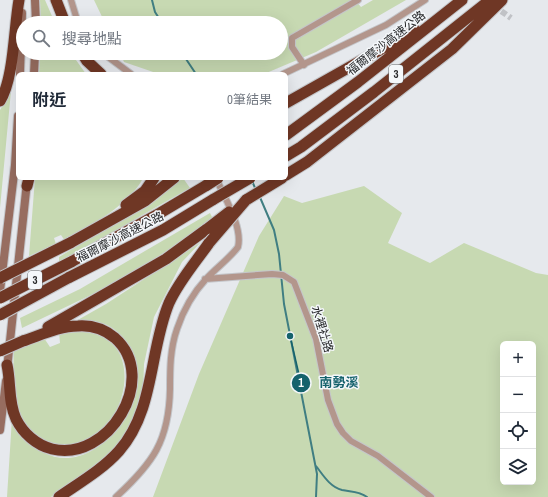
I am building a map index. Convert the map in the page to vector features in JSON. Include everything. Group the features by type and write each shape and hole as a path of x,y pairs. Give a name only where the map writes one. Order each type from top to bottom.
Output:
{"highway":[{"path":"18,16 20,0"},
{"path":"56,0 62,16"},
{"path":"288,96 357,64 402,38 454,0"},
{"name":"福爾摩沙高速公路","path":"289,134 462,0"},
{"name":"3","path":"288,155 301,147 490,0"},
{"path":"288,174 307,162 452,49 502,0"},
{"path":"0,101 4,95 16,27"},
{"path":"86,60 99,72"},
{"path":"100,226 123,206 145,191 153,180"},
{"path":"0,278 70,243 144,201 171,180"},
{"name":"福爾摩沙高速公路","path":"0,298 71,262 160,213 214,180"},
{"name":"福爾摩沙高速公路","path":"0,315 68,278 163,230 247,180"},
{"path":"0,352 95,302 166,259 246,200 279,180"},
{"path":"59,497 108,462 131,434 144,407 162,323 170,303 187,273 209,243 246,200"},
{"path":"7,365 11,401 16,418 25,433 41,445 62,450 82,448 94,442 106,433 120,416 130,394 132,365 126,352 112,336 100,328 80,326 56,330 23,341"}],"main road":[{"path":"20,0 20,16"},
{"path":"35,0 36,16"},
{"path":"20,60 20,72"},
{"path":"34,72 35,60"},
{"path":"0,291 16,149"},
{"path":"0,430 28,181"}],"street":[{"path":"71,0 76,16"},
{"path":"304,65 292,47 292,38 358,0"},
{"path":"288,72 386,25 425,0"},
{"path":"112,60 128,72"},
{"path":"116,497 139,474 157,452 162,442 170,409 170,362 176,331 183,312 205,279 234,252 238,246 240,239 236,222 218,180"},
{"name":"水裡社路","path":"205,279 281,275 294,282 318,345 328,400 337,424 351,441 395,468 431,497"}],"green space":[{"path":"40,0 45,0 52,16 41,16"},
{"path":"94,0 355,0 361,7 373,0 406,0 316,52 269,72 153,72 124,62 123,60 288,60 288,16 102,16"},
{"path":"40,60 76,60 85,72 39,72"},
{"path":"11,91 0,208 0,110"},
{"path":"35,180 142,180 129,197 108,214 65,241 61,235 54,238 56,244 29,256"},
{"path":"180,180 184,180 190,188 59,264 59,257 158,198"},
{"path":"364,186 402,213 388,243 430,263 464,243 536,273 548,275 548,497 153,497 199,374 259,236 284,196 302,203"},
{"path":"210,213 214,221 116,283 22,328 20,318 80,289"},
{"path":"201,242 182,262 154,317 144,364 143,394 135,420 115,448 89,472 67,485 51,497 7,497 12,418 31,441 43,452 60,458 76,457 92,451 119,427 135,395 138,374 135,359 126,342 116,331 104,324 91,321 76,321 106,304"},
{"path":"81,331 104,337 117,349 125,374 124,388 114,415 106,426 96,435 78,444 61,446 44,441 36,436 18,417 14,394 14,350 44,338 50,347 60,343 59,332"}],"waterway":[{"path":"152,0 158,16"},
{"path":"187,60 195,72"},
{"path":"252,181 256,190"},
{"path":"259,195 274,230 279,254 284,304 317,474 316,497"},
{"path":"316,466 334,486 342,490 355,492 367,497"}],"tunnel":[{"path":"494,6 511,18"}],"place":[{"name":"南勢溪","path":"290,336"}]}
